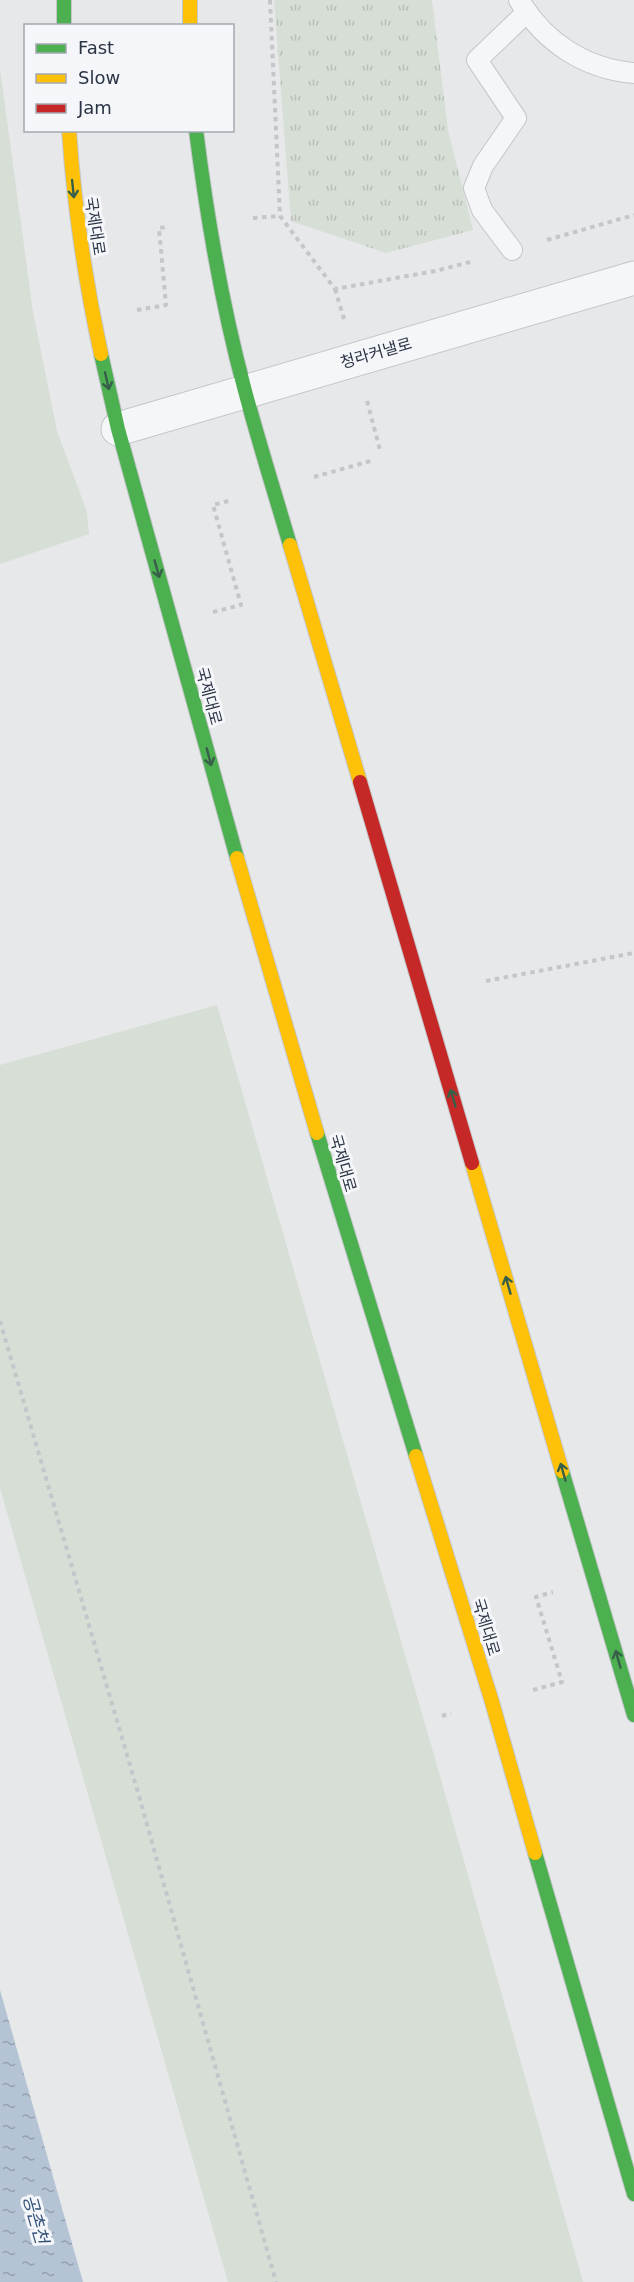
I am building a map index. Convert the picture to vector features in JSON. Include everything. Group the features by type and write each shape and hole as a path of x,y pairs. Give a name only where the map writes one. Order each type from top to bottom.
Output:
{"main road":[{"path":"64,0 64,24"},
{"path":"190,0 190,24"},
{"name":"국제대로","path":"69,132 73,190 93,316 118,429 258,934 346,1234 492,1702 634,2194"},
{"path":"196,132 207,223 224,307 245,391 634,1715"}],"street":[{"name":"청라커낼로","path":"118,429 634,278"}],"lane":[{"path":"512,250 482,210 474,188 483,166 516,118 477,60 522,6 548,38 575,57 613,71 634,73"}],"path":[{"path":"270,0 269,22 280,216 335,289 435,271"},
{"path":"159,228 166,305"},
{"path":"213,505 240,605"},
{"path":"486,981 634,953"},
{"path":"0,1321 137,1789 276,2282"},
{"path":"536,1597 562,1682"}],"green space":[{"path":"274,0 432,0 448,130 473,230 386,253 291,221"},
{"path":"0,69 33,312 57,431 87,512 89,534 0,564"},
{"path":"217,1005 438,1769 583,2282 228,2282 0,1488 0,1065"}],"water":[{"name":"공촌천","path":"0,1990 83,2282 0,2282"}],"traffic: fast":[{"path":"64,0 64,24"},
{"path":"196,132 210,229 229,327 250,410 290,545"},
{"path":"101,354 118,429 237,858"},
{"path":"317,1133 416,1456"},
{"path":"562,1471 634,1715"},
{"path":"535,1853 634,2194"}],"traffic: slow":[{"path":"190,0 190,24"},
{"path":"69,132 81,242 101,354"},
{"path":"290,545 360,782"},
{"path":"237,858 317,1133"},
{"path":"472,1163 562,1471"},
{"path":"416,1456 492,1702 535,1853"}],"traffic: jam":[{"path":"360,782 472,1163"}]}
